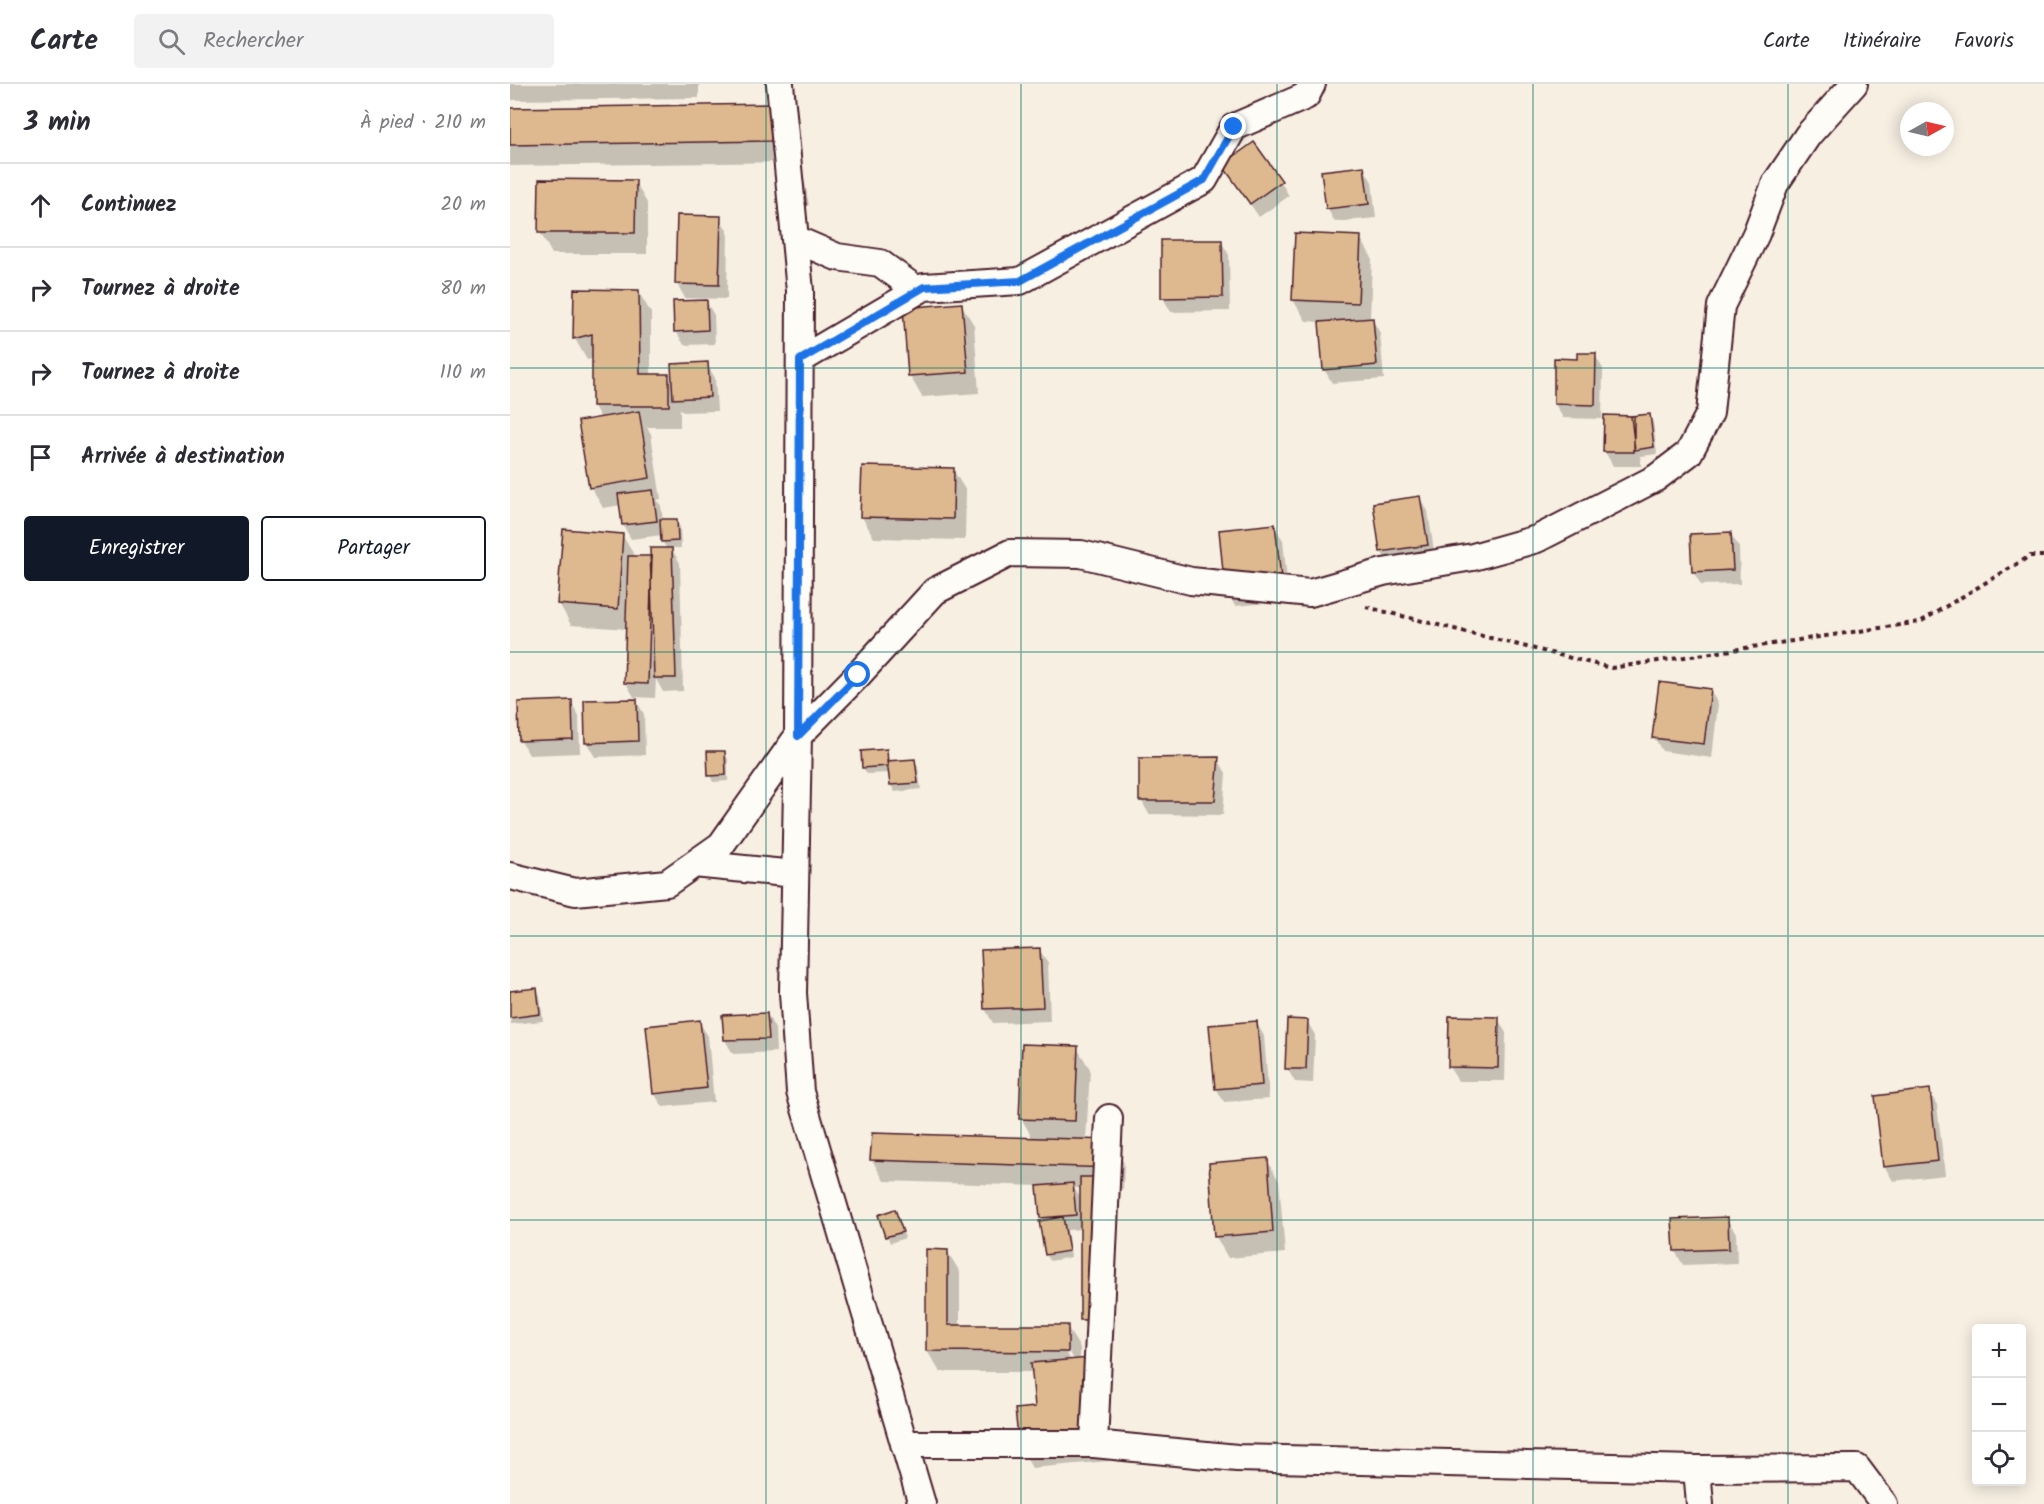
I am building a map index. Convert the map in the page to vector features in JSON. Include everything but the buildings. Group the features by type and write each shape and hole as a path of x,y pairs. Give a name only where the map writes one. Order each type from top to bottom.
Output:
{"street":[{"path":"780,84 801,291 798,736 793,993 800,1092 922,1504"},
{"path":"800,360 924,287 1020,281 1204,180 1234,127 1306,96 1312,84"},
{"path":"510,876 575,892 667,882 721,845 798,736 935,591 1010,553 1081,554 1191,581 1310,593 1383,572 1473,557 1537,539 1656,477 1689,453 1710,413 1721,306 1756,234 1775,184 1808,135 1854,84"},
{"path":"795,239 837,257 880,263 917,291"},
{"path":"694,864 795,874"},
{"path":"1094,1444 1109,1118"},
{"path":"904,1444 1094,1444 1237,1458 1697,1468 1857,1467 1884,1504"},
{"path":"1697,1468 1700,1504"}],"path":[{"path":"1357,604 1611,668 1920,622 2030,556 2044,556"}],"route":[{"path":"858,675 798,736 800,360 924,287 1020,281 1204,180 1234,127"}]}
